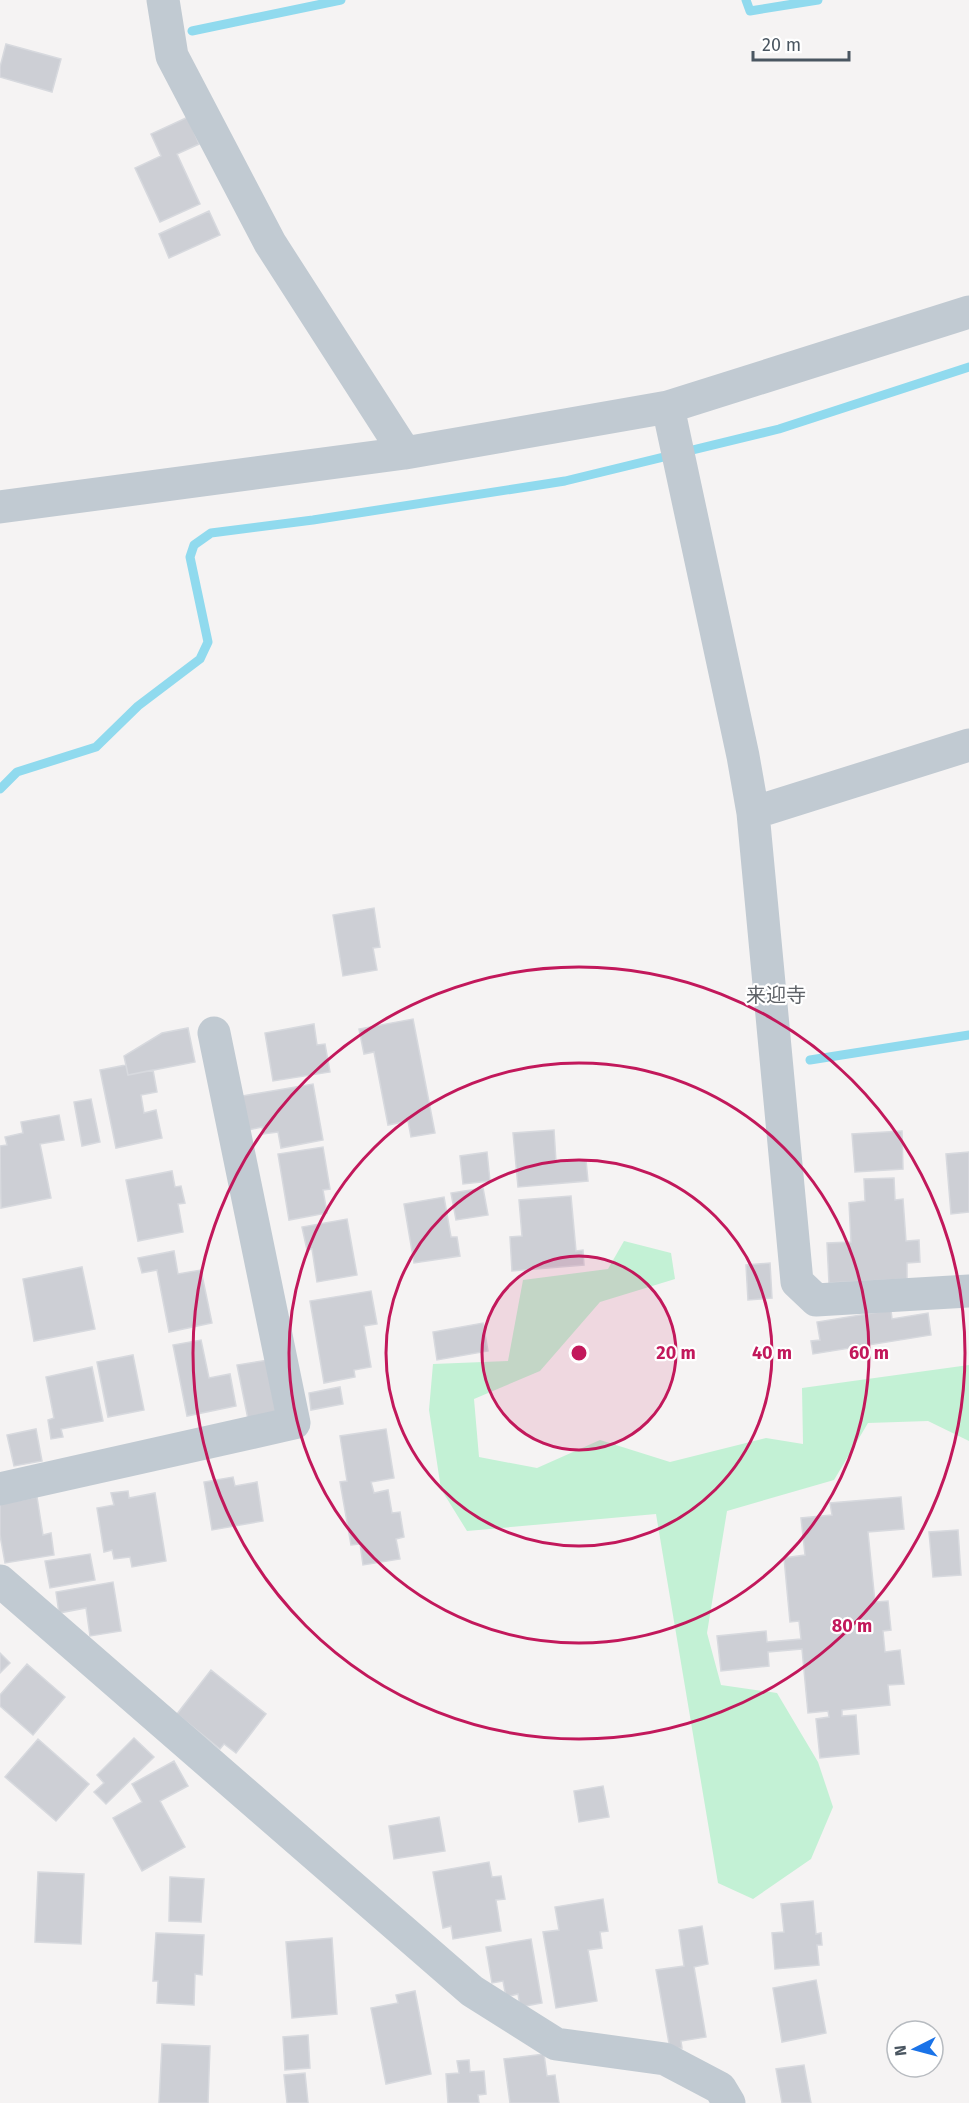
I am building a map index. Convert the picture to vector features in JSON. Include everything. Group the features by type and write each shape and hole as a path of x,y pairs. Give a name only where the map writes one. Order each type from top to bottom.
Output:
{"street":[{"path":"163,0 172,56 270,243 405,453"},
{"path":"0,507 405,453 668,407 969,312"},
{"path":"668,407 743,756 753,813 797,1282 816,1300 969,1291"},
{"path":"753,813 969,745"},
{"path":"0,1489 294,1423 214,1033"},
{"path":"0,1581 472,1991 556,2044 665,2059 720,2088 729,2103"}],"green space":[{"path":"624,1241 671,1253 675,1279 600,1302 540,1371 474,1399 479,1457 537,1468 600,1440 670,1462 766,1438 803,1444 802,1388 969,1365 969,1441 928,1421 868,1423 834,1480 727,1511 707,1633 721,1685 777,1693 818,1762 833,1807 811,1859 753,1899 718,1883 656,1514 467,1531 441,1489 429,1410 433,1364 508,1361 523,1280 608,1269"}],"building":[{"path":"6,44 61,59 52,92 0,77"},
{"path":"188,117 199,144 177,154 200,204 160,222 135,168 161,156 151,134"},
{"path":"209,211 220,235 169,258 159,234"},
{"path":"374,908 380,947 373,948 377,970 343,976 333,915"},
{"path":"413,1019 435,1133 411,1137 408,1121 388,1125 374,1052 364,1054 359,1029"},
{"path":"314,1024 317,1045 325,1044 330,1072 273,1081 265,1033"},
{"path":"188,1028 195,1062 128,1075 124,1056 162,1033"},
{"path":"126,1065 128,1075 153,1070 157,1092 141,1095 144,1113 156,1110 162,1138 116,1148 100,1070"},
{"path":"313,1084 323,1140 281,1148 278,1132 263,1134 262,1127 248,1130 242,1096"},
{"path":"91,1099 100,1142 82,1146 74,1102"},
{"path":"59,1115 64,1140 40,1144 51,1198 1,1208 0,1146 7,1145 5,1137 23,1133 21,1122"},
{"path":"554,1130 556,1162 586,1160 588,1181 518,1187 513,1133"},
{"path":"902,1131 903,1169 855,1172 852,1134"},
{"path":"323,1147 330,1189 323,1190 327,1213 289,1220 278,1154"},
{"path":"487,1152 490,1181 463,1184 460,1156"},
{"path":"969,1152 969,1212 951,1214 946,1154"},
{"path":"172,1171 175,1187 181,1186 185,1203 178,1204 183,1232 138,1241 126,1180"},
{"path":"894,1178 895,1200 903,1199 906,1241 919,1240 920,1262 907,1263 907,1279 829,1283 827,1243 851,1242 849,1203 865,1201 864,1179"},
{"path":"483,1188 488,1215 456,1220 451,1193"},
{"path":"571,1196 576,1251 583,1250 584,1265 512,1271 510,1237 522,1236 519,1200"},
{"path":"444,1197 451,1237 457,1237 460,1256 414,1263 404,1204"},
{"path":"347,1219 357,1275 317,1282 312,1249 307,1250 302,1227"},
{"path":"174,1251 178,1274 201,1270 212,1323 169,1332 157,1270 142,1273 138,1258"},
{"path":"770,1263 772,1298 748,1300 746,1265"},
{"path":"82,1267 95,1329 34,1341 23,1279"},
{"path":"371,1291 377,1324 364,1326 371,1367 354,1370 355,1377 324,1383 310,1301"},
{"path":"891,1310 892,1319 928,1313 931,1335 813,1354 811,1341 820,1340 817,1322"},
{"path":"483,1323 488,1351 437,1360 433,1332"},
{"path":"201,1340 209,1378 230,1374 236,1406 187,1416 173,1345"},
{"path":"133,1355 144,1410 108,1417 97,1362"},
{"path":"268,1360 278,1413 248,1419 237,1365"},
{"path":"92,1367 103,1421 61,1429 63,1437 51,1439 48,1420 54,1418 46,1377"},
{"path":"340,1387 343,1404 311,1410 309,1393"},
{"path":"36,1429 42,1461 14,1466 7,1435"},
{"path":"386,1429 394,1478 371,1482 374,1493 388,1490 392,1513 400,1512 404,1537 396,1539 400,1559 363,1565 360,1544 351,1545 340,1482 347,1481 340,1436"},
{"path":"233,1477 235,1486 257,1482 263,1521 212,1530 204,1482"},
{"path":"128,1491 129,1498 155,1493 166,1561 132,1567 130,1557 114,1559 112,1550 104,1552 97,1508 114,1505 111,1493"},
{"path":"37,1497 43,1535 51,1533 54,1555 5,1563 0,1535 0,1504"},
{"path":"901,1497 904,1529 868,1532 875,1602 888,1601 891,1630 883,1631 885,1652 900,1650 904,1684 888,1685 890,1705 842,1710 842,1716 856,1715 859,1754 820,1758 816,1719 829,1717 828,1711 808,1713 802,1649 768,1652 769,1666 721,1671 717,1636 766,1631 767,1642 801,1639 799,1621 790,1622 784,1558 805,1555 801,1518 832,1515 830,1503"},
{"path":"958,1530 961,1575 933,1577 929,1532"},
{"path":"90,1554 95,1580 50,1588 45,1561"},
{"path":"113,1582 121,1631 90,1636 86,1608 59,1613 56,1592"},
{"path":"0,1653 10,1663 0,1673"},
{"path":"27,1664 65,1697 33,1735 0,1706 0,1695"},
{"path":"211,1670 266,1714 236,1753 224,1744 220,1749 177,1714"},
{"path":"134,1738 154,1757 106,1804 94,1792 104,1783 97,1775"},
{"path":"38,1739 89,1784 56,1821 5,1777"},
{"path":"174,1761 188,1786 160,1801 185,1847 142,1871 113,1818 142,1802 132,1784"},
{"path":"603,1786 609,1817 579,1822 574,1791"},
{"path":"439,1817 445,1851 394,1859 389,1826"},
{"path":"489,1862 492,1877 501,1876 505,1899 496,1900 501,1931 453,1939 451,1926 443,1928 433,1872"},
{"path":"38,1872 84,1874 81,1944 35,1942"},
{"path":"170,1877 204,1879 201,1922 169,1921"},
{"path":"603,1899 608,1931 600,1932 602,1948 588,1950 597,2001 556,2008 543,1932 559,1930 555,1907"},
{"path":"813,1901 816,1934 821,1933 822,1945 817,1945 819,1965 775,1969 772,1933 784,1932 781,1904"},
{"path":"702,1926 708,1964 694,1967 706,2037 681,2041 682,2048 670,2049 656,1970 684,1966 679,1930"},
{"path":"156,1933 204,1935 202,1975 195,1974 194,2005 157,2003 158,1981 153,1981"},
{"path":"332,1938 337,2014 292,2018 286,1942"},
{"path":"531,1939 542,2003 520,2007 518,1994 506,1997 503,1981 492,1983 486,1947"},
{"path":"816,1980 826,2033 782,2042 773,1988"},
{"path":"415,1991 431,2074 386,2084 371,2008 398,2003 396,1995"},
{"path":"308,2035 310,2068 285,2070 283,2037"},
{"path":"162,2044 210,2046 208,2103 159,2103"},
{"path":"544,2054 547,2076 555,2075 559,2103 510,2103 504,2059"},
{"path":"469,2060 470,2072 484,2071 486,2094 478,2095 479,2103 448,2103 446,2074 459,2073 457,2061"},
{"path":"804,2065 811,2103 782,2103 776,2069"},
{"path":"305,2073 308,2103 287,2103 284,2075"}],"waterway":[{"path":"192,31 341,0"},
{"path":"746,0 750,11 818,0"},
{"path":"0,789 17,772 96,747 138,706 200,659 208,642 190,557 194,545 211,533 313,520 565,481 779,429 969,367"},
{"path":"810,1060 969,1035"}],"district":[{"name":"来迎寺","path":"776,995"}]}
